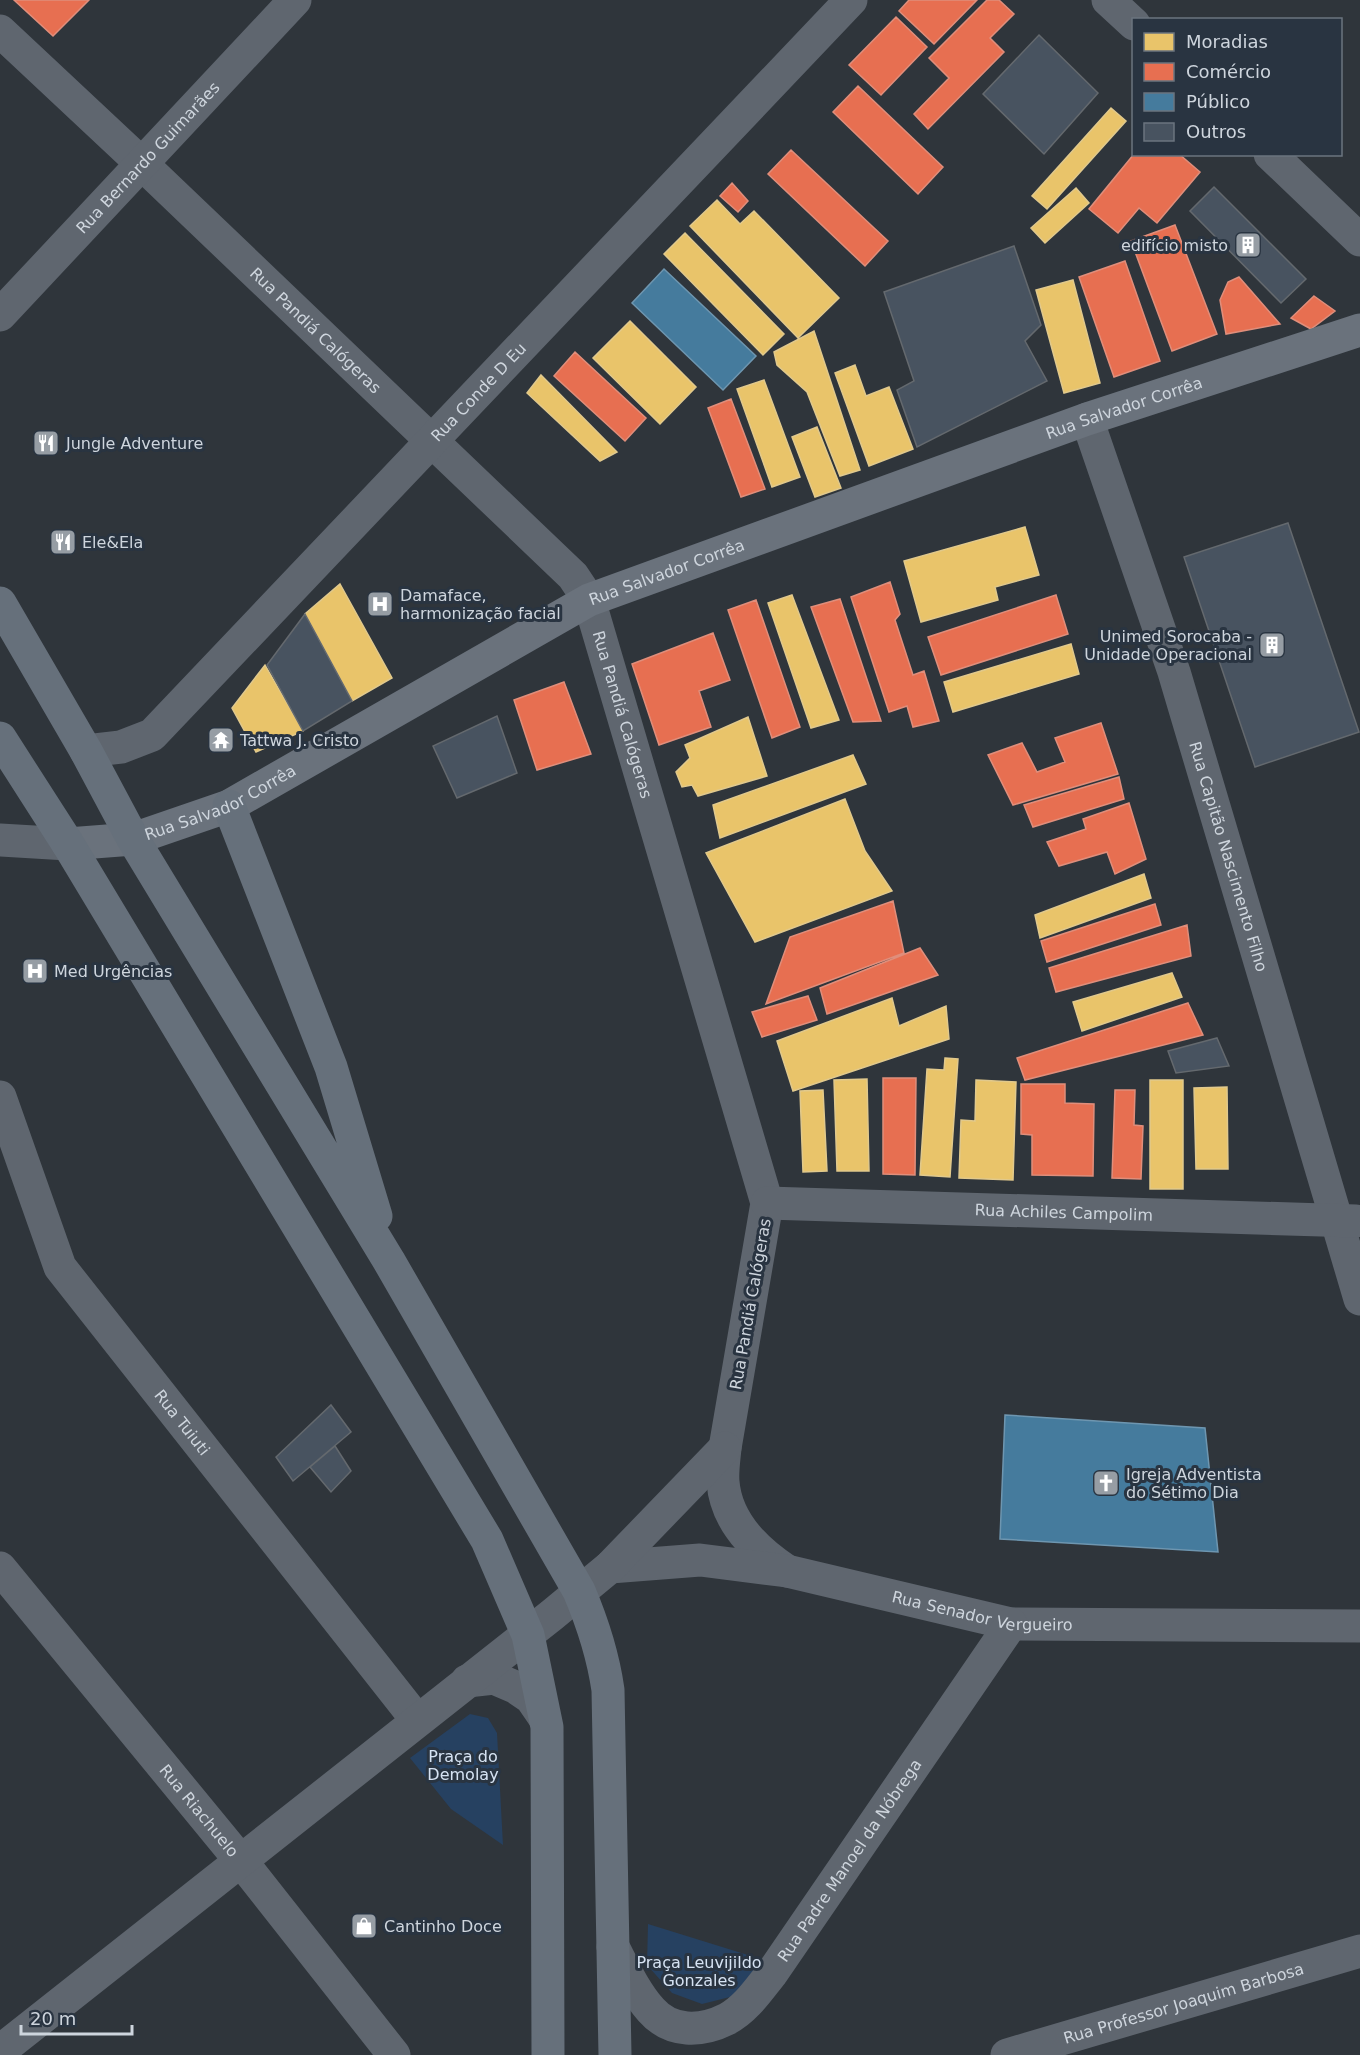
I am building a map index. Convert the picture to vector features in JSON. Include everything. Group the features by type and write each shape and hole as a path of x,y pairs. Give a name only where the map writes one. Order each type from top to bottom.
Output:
{"main road":[{"path":"0,603 134,839 389,1261 579,1591 593,1623 604,1660 608,1690 615,2055"},
{"path":"0,738 68,844 487,1540 528,1635 547,1739 548,2055"},
{"path":"229,806 332,1067 389,1261"}],"street":[{"name":"Rua Bernardo Guimarães","path":"0,315 295,0"},
{"name":"Rua Conde D Eu","path":"86,751 121,747 152,735 851,0"},
{"path":"1108,0 1132,22"},
{"name":"Rua Pandiá Calógeras","path":"0,31 573,576 589,600 767,1203 725,1448 723,1481 735,1521 766,1557 787,1570"},
{"path":"1272,156 1360,240"},
{"name":"Rua Salvador Corrêa","path":"0,840 68,844 134,839 229,806 589,600 1087,419 1360,330"},
{"name":"Rua Capitão Nascimento Filho","path":"1087,419 1174,672 1348,1221 1360,1299"},
{"name":"Rua Tuiuti","path":"0,1097 60,1267 417,1720"},
{"name":"Rua Achiles Campolim","path":"767,1203 1348,1221"},
{"path":"0,2051 417,1720 528,1635 610,1567 725,1448"},
{"name":"Rua Senador Vergueiro","path":"610,1567 700,1560 787,1570 1011,1624 1360,1626"},
{"name":"Rua Riachuelo","path":"0,1568 241,1862 394,2055"},
{"name":"Rua Padre Manoel da Nóbrega","path":"613,1947 646,2004 670,2025 690,2029 727,2019 759,1990 772,1973 1011,1624"},
{"path":"467,1681 494,1678 515,1687 531,1698 544,1717"},
{"name":"Rua Professor Joaquim Barbosa","path":"1007,2055 1360,1951"}],"green space":[{"name":"Praça do Demolay","path":"470,1714 488,1718 497,1733 503,1845 451,1809 410,1758"},
{"name":"Praça Leuvijildo Gonzales","path":"648,1924 767,1961 734,1996 702,2004 672,1993 647,1965"}],"building: Moradias":[{"path":"1111,108 1126,121 1047,209 1032,196"},
{"path":"1076,188 1089,203 1045,243 1031,228"},
{"path":"717,200 740,224 754,211 839,298 798,338 690,226"},
{"path":"685,233 784,334 763,355 664,254"},
{"path":"1073,280 1100,383 1064,393 1036,290"},
{"path":"630,321 696,387 660,424 593,358"},
{"path":"814,331 860,470 840,476 807,392 777,365 774,352"},
{"path":"855,365 866,396 889,387 913,449 869,466 835,373"},
{"path":"541,375 617,452 600,461 527,393"},
{"path":"764,380 800,477 772,487 737,389"},
{"path":"817,427 841,488 815,497 792,437"},
{"path":"1025,527 1039,575 995,587 998,600 921,622 904,561"},
{"path":"340,584 392,678 352,701 305,614"},
{"path":"792,595 839,720 811,728 768,603"},
{"path":"1071,644 1079,674 953,712 944,682"},
{"path":"265,665 303,731 256,752 232,708"},
{"path":"748,717 767,776 698,796 692,785 682,787 676,772 690,758 685,745"},
{"path":"853,755 866,784 720,838 713,805"},
{"path":"845,799 865,851 892,891 755,942 706,853"},
{"path":"1144,874 1151,898 1040,938 1035,915"},
{"path":"1172,973 1182,997 1082,1031 1073,1002"},
{"path":"892,998 899,1026 946,1006 949,1039 793,1091 777,1041"},
{"path":"945,1058 958,1059 950,1177 920,1175 927,1069 944,1070"},
{"path":"867,1079 869,1171 837,1171 834,1080"},
{"path":"976,1080 1016,1082 1013,1180 959,1178 961,1120 975,1121"},
{"path":"1150,1080 1183,1080 1183,1189 1150,1189"},
{"path":"1227,1087 1228,1169 1196,1169 1194,1088"},
{"path":"823,1090 827,1171 803,1172 800,1091"}],"building: Comércio":[{"path":"14,0 89,0 53,36"},
{"path":"909,0 977,0 934,44 899,11"},
{"path":"987,0 999,0 1014,14 990,38 1004,52 928,129 914,114 949,78 929,58"},
{"path":"896,17 927,47 881,95 849,65"},
{"path":"858,86 943,167 918,194 833,112"},
{"path":"791,150 888,241 865,266 768,174"},
{"path":"1132,156 1181,156 1200,172 1157,223 1139,208 1118,233 1089,209"},
{"path":"732,183 748,201 738,212 720,196"},
{"path":"1175,225 1217,334 1172,351 1131,241"},
{"path":"1125,261 1160,361 1114,377 1079,277"},
{"path":"1239,277 1280,324 1226,334 1220,300 1228,282"},
{"path":"1314,296 1335,311 1311,329 1291,318"},
{"path":"575,352 646,418 625,441 554,376"},
{"path":"731,399 765,489 741,497 708,408"},
{"path":"890,582 900,614 895,620 913,675 924,671 939,721 913,727 907,706 889,712 851,597"},
{"path":"1056,595 1068,634 941,675 928,637"},
{"path":"840,599 881,721 853,722 811,607"},
{"path":"756,600 800,727 772,738 728,610"},
{"path":"713,633 730,680 699,691 711,727 659,745 632,664"},
{"path":"564,682 591,754 537,770 514,700"},
{"path":"1101,723 1118,774 1013,805 988,755 1022,743 1037,772 1065,762 1055,738"},
{"path":"1119,777 1124,799 1033,827 1024,805"},
{"path":"1129,803 1146,859 1115,874 1107,852 1059,866 1047,842 1086,829 1083,819"},
{"path":"893,901 904,953 766,1004 790,937"},
{"path":"1155,904 1161,925 1047,962 1041,941"},
{"path":"1187,925 1191,956 1056,992 1049,968"},
{"path":"920,948 938,975 827,1014 820,988"},
{"path":"808,996 817,1020 762,1037 752,1012"},
{"path":"1188,1003 1203,1035 1025,1080 1017,1058"},
{"path":"883,1078 916,1078 915,1175 883,1174"},
{"path":"1021,1084 1065,1084 1065,1103 1094,1104 1093,1176 1032,1175 1032,1135 1021,1134"},
{"path":"1115,1090 1135,1090 1134,1125 1143,1126 1141,1179 1112,1178"}],"building: Público":[{"path":"664,269 756,356 723,390 632,303"},
{"name":"Igreja Adventista do Sétimo Dia","path":"1005,1415 1205,1428 1218,1552 1000,1539"}],"building: Outros":[{"path":"1039,35 1098,93 1044,154 983,94"},
{"name":"edifício misto","path":"1214,187 1306,279 1281,303 1190,211"},
{"path":"1014,246 1041,325 1025,341 1047,381 917,447 897,390 914,381 884,292"},
{"name":"Unimed Sorocaba - Unidade Operacional","path":"1288,523 1359,732 1255,767 1184,557"},
{"path":"305,614 352,701 303,731 267,665"},
{"path":"497,716 517,773 457,798 433,746"},
{"path":"1217,1038 1229,1066 1176,1073 1168,1051"},
{"path":"331,1405 351,1432 293,1481 276,1457"},
{"path":"335,1446 351,1471 331,1492 310,1467"}],"place":[{"name":"edifício misto","path":"1248,245"},
{"name":"Jungle Adventure","path":"46,443"},
{"name":"Ele&Ela","path":"63,542"},
{"name":"Damaface, harmonização facial","path":"380,604"},
{"name":"Unimed Sorocaba - Unidade Operacional","path":"1272,645"},
{"name":"Tattwa J. Cristo","path":"221,740"},
{"name":"Med Urgências","path":"35,971"},
{"name":"Igreja Adventista do Sétimo Dia","path":"1106,1483"},
{"name":"Cantinho Doce","path":"364,1926"}]}
